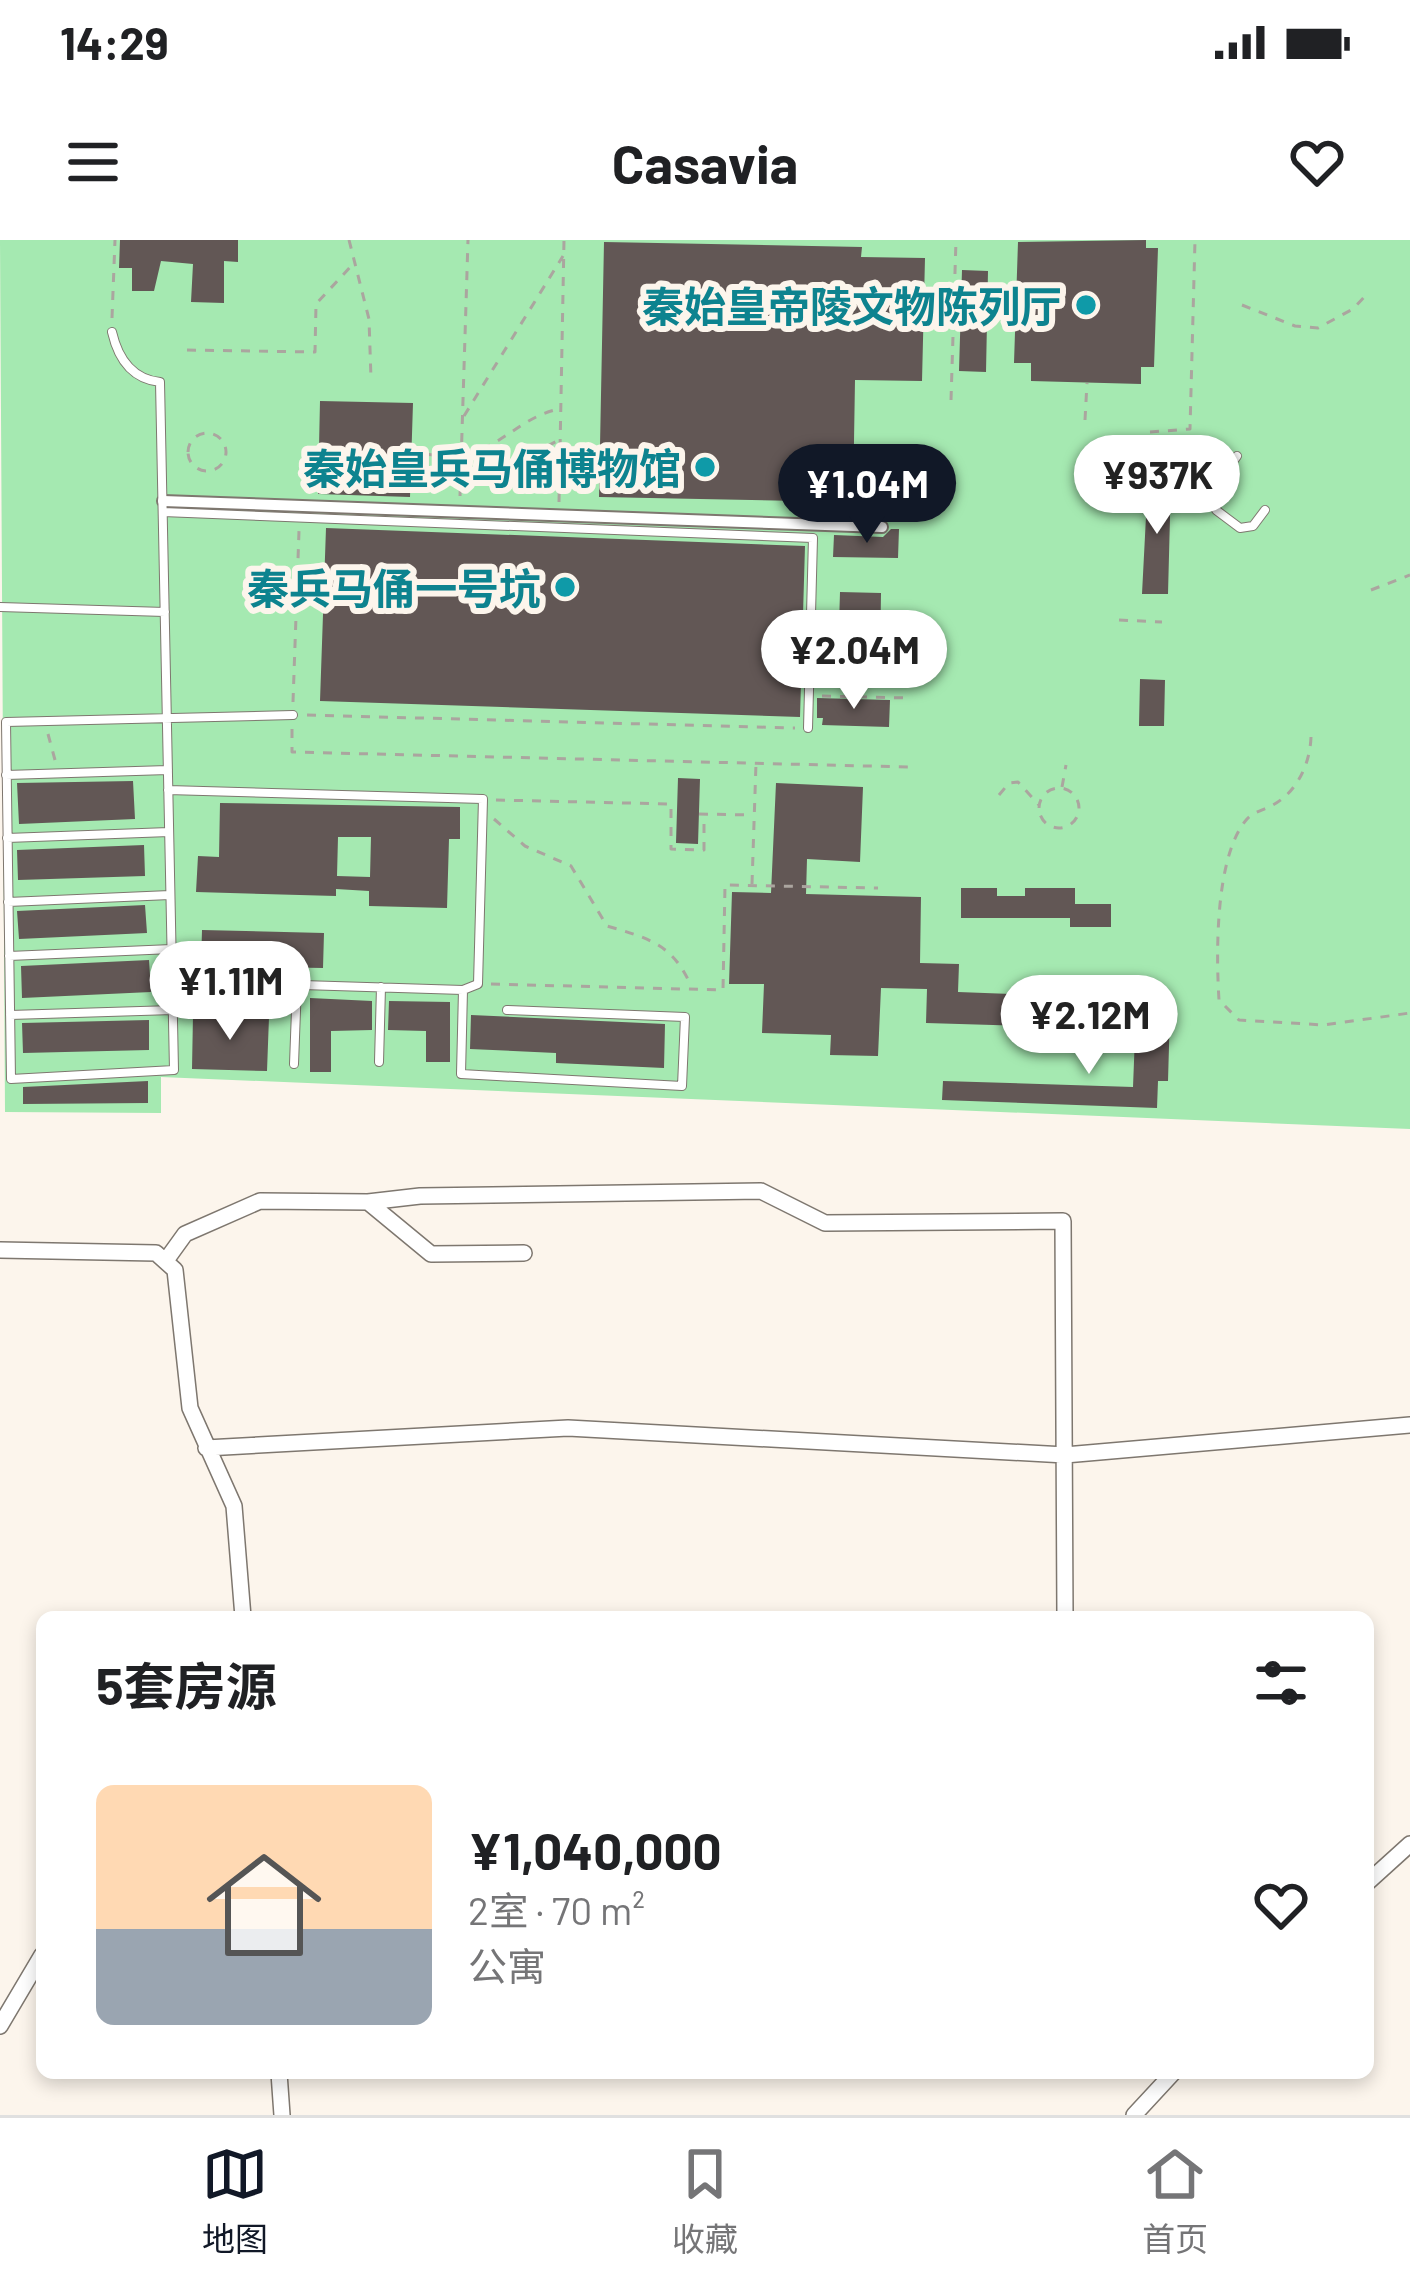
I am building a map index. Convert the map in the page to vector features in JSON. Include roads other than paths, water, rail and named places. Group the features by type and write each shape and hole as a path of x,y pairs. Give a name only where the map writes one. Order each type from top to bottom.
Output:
{"street":[{"path":"163,507 882,526"},
{"path":"167,1259 184,1234 260,1201 760,1192 825,1223 1063,1221 1065,1611"},
{"path":"368,1202 430,1254 524,1253"},
{"path":"0,1250 156,1253 175,1270 190,1408 234,1506 243,1611"},
{"path":"206,1448 568,1428 1065,1455 1410,1425"},
{"path":"1374,1877 1410,1844"},
{"path":"0,2026 36,1964"},
{"path":"279,2079 282,2115"},
{"path":"1134,2115 1167,2079"}],"lane":[{"path":"112,332 118,356 143,380 160,382 163,507 167,715 168,770 170,895 174,1070 11,1079 6,722 167,715 293,715"},
{"path":"1237,456 1219,480 1216,510 1240,528 1253,526 1265,510"},
{"path":"163,507 300,518 813,538 808,728"},
{"path":"0,607 165,612"},
{"path":"6,775 168,770"},
{"path":"168,790 483,799 478,983 463,990 172,980"},
{"path":"7,838 169,832"},
{"path":"8,902 170,895"},
{"path":"9,956 172,950"},
{"path":"294,1064 297,984"},
{"path":"379,1062 381,987"},
{"path":"463,990 461,1074 682,1086 685,1017 507,1010"},
{"path":"10,1016 173,1010"}],"place":[{"name":"秦始皇帝陵文物陈列厅","path":"1086,305"},
{"name":"秦始皇兵马俑博物馆","path":"705,467"},
{"name":"秦兵马俑一号坑","path":"565,587"}]}
